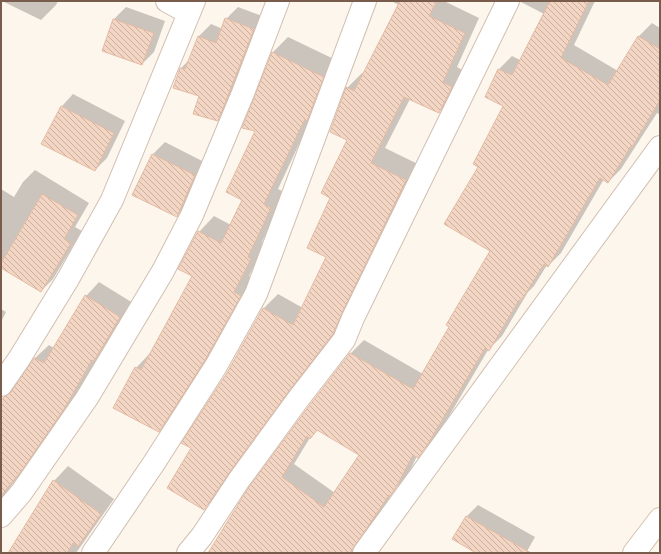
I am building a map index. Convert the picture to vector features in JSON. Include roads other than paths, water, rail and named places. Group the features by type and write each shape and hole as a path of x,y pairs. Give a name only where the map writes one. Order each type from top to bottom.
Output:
{"street":[{"path":"1,385 19,359 68,279 112,200 191,7 168,1"},
{"path":"1,516 54,447 87,398 166,264 192,216 243,93 278,1"},
{"path":"188,553 202,536 239,480 299,398 344,340 353,318 508,1"},
{"path":"93,553 154,463 216,366 256,294 360,3"},
{"path":"364,553 660,146"},
{"path":"634,553 660,519"}]}
